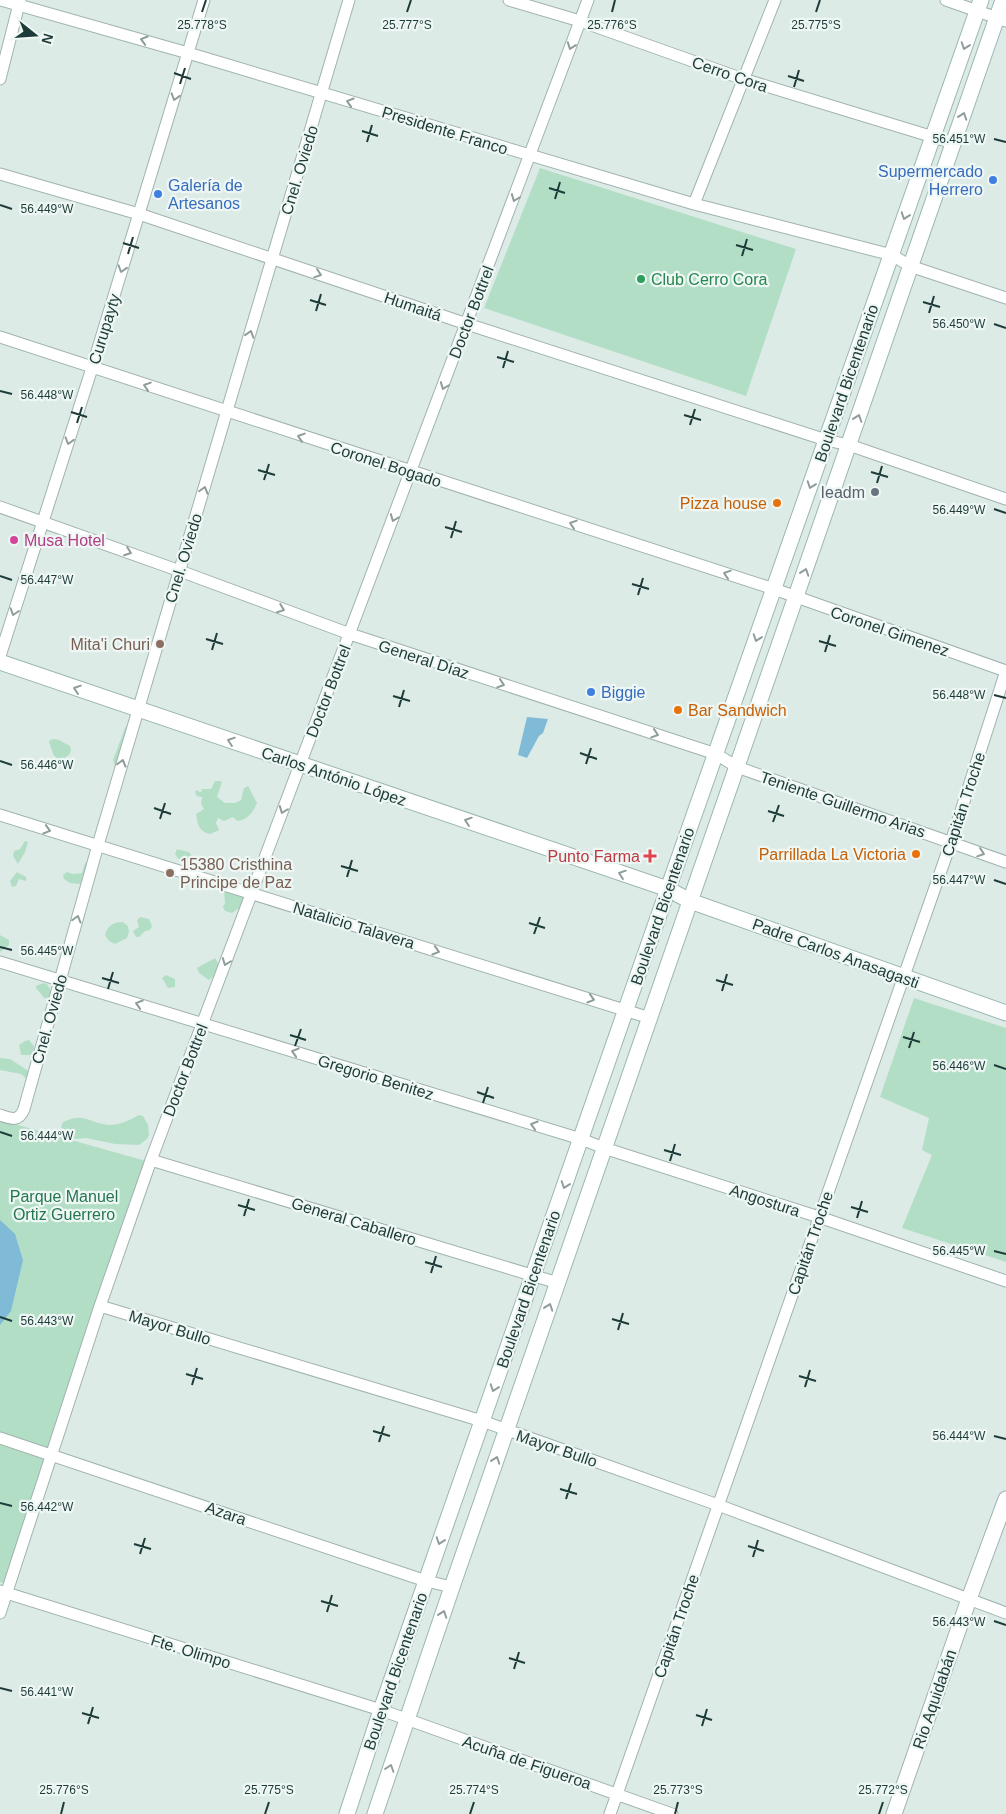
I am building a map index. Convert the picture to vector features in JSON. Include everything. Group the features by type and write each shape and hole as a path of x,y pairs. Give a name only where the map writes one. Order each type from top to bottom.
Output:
{"main road":[{"name":"Boulevard Bicentenario","path":"375,1814 506,1430 910,266 953,143 1001,19 1003,0"},
{"name":"Boulevard Bicentenario","path":"347,1814 381,1710 668,889 980,5"},
{"name":"Carlos António López","path":"0,662 668,889"},
{"name":"Padre Carlos Anasagasti","path":"668,889 690,901 1006,1013"},
{"name":"Rio Aquidabán","path":"894,1814 1006,1499"}],"street":[{"name":"Presidente Franco","path":"1,0 19,2 694,204 892,255 910,266 1006,298"},
{"name":"Curupayty","path":"0,656 92,368 204,0"},
{"name":"Cnel. Oviedo","path":"0,1115 11,1119 20,1117 24,1109 138,709 349,0"},
{"name":"Cerro Cora","path":"508,0 580,21 743,79 953,143"},
{"name":"Doctor Bottrel","path":"0,1613 3,1592 53,1454 100,1306 150,1160 531,156 588,0"},
{"path":"694,204 775,0"},
{"path":"946,0 980,5 1001,19"},
{"path":"0,79 19,2"},
{"name":"Humaitá","path":"0,174 139,214 467,324 826,440 849,445 1006,499"},
{"name":"Coronel Bogado","path":"0,337 774,589"},
{"name":"General Díaz","path":"0,507 44,521 350,634 716,754 737,766"},
{"name":"Coronel Gimenez","path":"774,589 1006,671"},
{"name":"Capitán Troche","path":"610,1814 951,842 1006,671"},
{"name":"Teniente Guillermo Arias","path":"737,766 1006,862"},
{"name":"Natalicio Talavera","path":"0,815 650,1018"},
{"name":"Gregorio Benitez","path":"0,962 581,1139"},
{"name":"Angostura","path":"581,1139 1006,1281"},
{"name":"General Caballero","path":"150,1160 558,1283"},
{"name":"Mayor Bullo","path":"100,1306 482,1421 718,1505 1006,1613"},
{"name":"Azara","path":"0,1438 53,1454 426,1581 452,1587"},
{"name":"Fte. Olimpo","path":"3,1592 381,1710"},
{"name":"Acuña de Figueroa","path":"381,1710 672,1814"}],"green space":[{"name":"Club Cerro Cora","path":"540,168 796,249 746,396 484,308"},
{"path":"128,725 117,766 115,766 113,760 125,728"},
{"path":"54,739 70,746 71,751 69,755 61,760 54,756 49,742"},
{"path":"215,781 222,782 217,797 225,803 235,803 241,800 244,788 248,786 257,803 252,812 244,819 237,821 233,817 224,821 218,818 216,823 219,830 210,834 203,831 198,824 196,814 204,809 201,804 202,797 197,796 195,792 196,790 202,791 201,789 211,789"},
{"path":"25,841 28,842 25,852 18,864 13,856 14,851 20,849"},
{"path":"177,849 189,852 201,862 197,864 192,861 180,861 175,854"},
{"path":"89,860 82,884 70,883 64,879 63,875 67,872 73,874 82,873 85,863"},
{"path":"17,872 26,877 26,881 19,879 16,886 12,887 10,881"},
{"path":"224,891 244,896 245,904 232,913 225,911 223,907 225,903"},
{"path":"140,917 149,919 152,926 150,930 136,937 133,931 139,927 137,920"},
{"path":"123,922 128,926 127,938 115,944 109,941 105,935 107,929 113,924"},
{"path":"0,935 9,940 9,945 0,952"},
{"path":"215,958 219,965 215,975 209,980 199,973 197,968"},
{"path":"166,975 175,979 175,987 168,988 162,978"},
{"path":"43,983 47,984 51,991 51,999 44,998 36,988 36,986"},
{"path":"914,998 1006,1028 1006,1262 902,1228 932,1155 922,1150 929,1118 880,1097"},
{"path":"29,1040 34,1046 33,1055 21,1055 19,1045"},
{"path":"0,1058 10,1059 27,1070 29,1072 27,1079 21,1074 0,1070"},
{"path":"139,1115 143,1116 148,1125 149,1135 139,1145 115,1144 86,1138 76,1139 72,1138 61,1127 63,1122 70,1119 82,1118 113,1125"},
{"name":"Parque Manuel Ortiz Guerrero","path":"0,1120 146,1161 5,1584 0,1582"}],"water":[{"path":"527,717 548,719 543,733 539,736 527,758 518,755"},
{"path":"0,1220 15,1234 23,1260 11,1311 0,1325"}],"place":[{"name":"Supermercado Herrero","path":"993,180"},
{"name":"Galería de Artesanos","path":"158,194"},
{"name":"Club Cerro Cora","path":"641,279"},
{"name":"Ieadm","path":"875,492"},
{"name":"Pizza house","path":"777,503"},
{"name":"Musa Hotel","path":"14,540"},
{"name":"Mita'i Churi","path":"160,644"},
{"name":"Biggie","path":"591,692"},
{"name":"Bar Sandwich","path":"678,710"},
{"name":"Parrillada La Victoria","path":"916,854"},
{"name":"Punto Farma","path":"650,856"},
{"name":"15380 Cristhina Principe de Paz","path":"170,873"}]}
